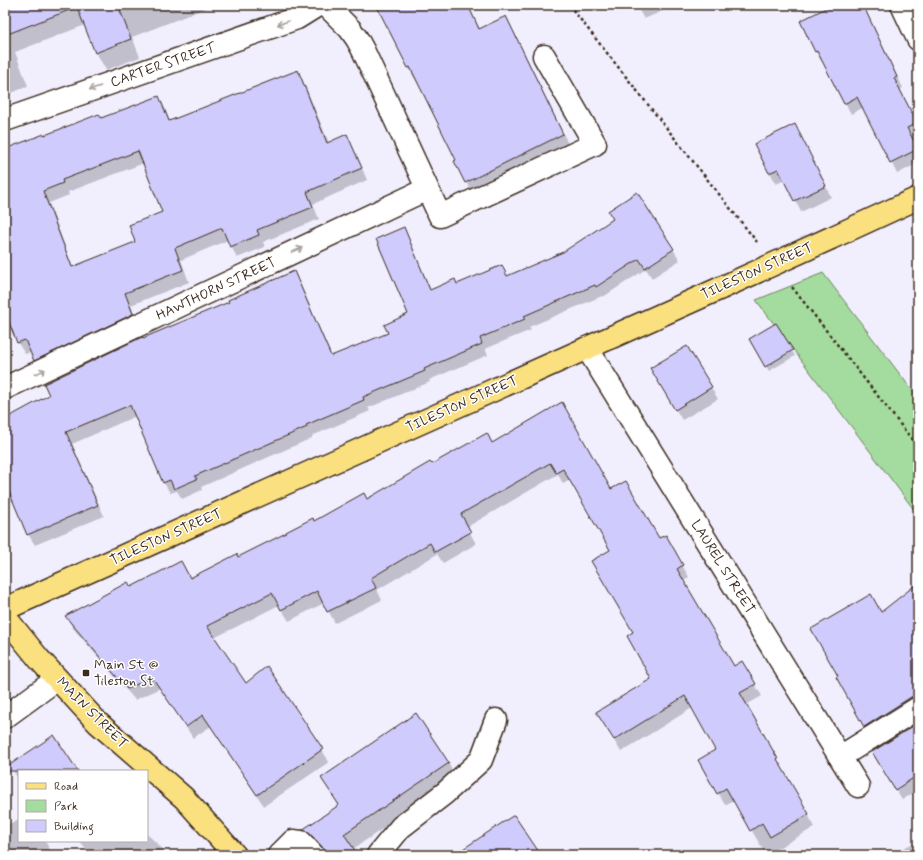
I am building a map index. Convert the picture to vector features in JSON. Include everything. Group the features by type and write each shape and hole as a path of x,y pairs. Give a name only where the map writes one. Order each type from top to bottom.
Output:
{"main road":[{"name":"TILESTON STREET","path":"5,609 721,288 918,198"},
{"name":"MAIN STREET","path":"5,617 39,659 98,722 184,798 235,855"}],"street":[{"name":"CARTER STREET","path":"5,120 297,18 318,5"},
{"path":"326,5 350,29 364,50 440,216 595,144 544,56"},
{"path":"902,5 918,39"},
{"name":"HAWTHORN STREET","path":"5,388 428,189"},
{"name":"LAUREL STREET","path":"587,348 858,786"},
{"path":"5,717 57,678"},
{"path":"840,757 918,708"},
{"path":"378,855 401,827 445,793 481,760 496,720"},
{"path":"279,855 293,841 301,842 313,855"}],"path":[{"path":"569,5 762,248"},
{"path":"791,285 918,447"}],"green space":[{"path":"823,273 918,398 918,515 756,300"}],"building":[{"path":"5,5 118,5 131,39 95,53 77,7 5,35"},
{"path":"376,5 468,5 479,29 506,16 563,134 465,183 454,161 456,160 410,67 408,68"},
{"path":"832,5 863,5 897,77 894,78 917,123 907,128 918,149 890,163 857,97 844,104 817,51 815,52 800,21"},
{"path":"298,70 327,143 347,134 362,168 307,192 313,207 257,230 259,235 230,247 222,228 175,248 183,270 125,293 133,314 34,361 25,340 17,343 5,312 5,149 99,114 101,118 159,96 169,121","holes":["138,151 162,212 129,225 135,242 72,267 43,191 63,183 62,180"]},
{"path":"795,124 826,186 794,201 778,169 769,173 754,144"},
{"path":"637,192 674,249 645,268 639,259 596,287 595,285 524,316 525,319 480,338 482,344 424,369 425,371 363,397 364,400 306,425 307,427 195,476 197,479 174,489 170,480 163,483 130,405 66,432 98,505 27,535 5,482 5,419 49,395 44,384 142,337 143,338 229,302 228,300 294,271 331,356 388,333 384,325 408,314 376,239 404,227 430,290 455,279 457,284 502,265 507,276 563,252 613,219 608,211"},
{"path":"776,323 793,350 765,367 749,339"},
{"path":"687,346 712,387 675,410 650,368"},
{"path":"562,402 611,489 626,481 659,538 666,535 683,565 677,569 734,666 742,661 756,684 740,693 809,814 770,837 762,823 750,831 726,788 717,794 698,760 715,750 685,696 614,740 596,712 651,679 627,636 633,632 591,561 610,550 563,469 556,473 550,463 461,514 471,532 435,552 430,543 371,578 376,588 327,612 317,591 281,610 272,593 207,626 246,683 267,666 323,749 257,795 203,715 186,727 152,677 127,689 65,616 128,582 131,587 181,561 190,578 237,554 238,557 313,518 314,521 364,493 367,499 430,462 432,464 487,433 492,443"},
{"path":"918,583 918,696 911,697 864,727 836,677 838,676 811,629 871,594 881,612"},
{"path":"416,713 449,763 344,834 358,855 325,855 322,847 310,834 302,830 339,805 321,778"},
{"path":"918,723 918,775 895,790 872,752"},
{"path":"54,735 77,770 5,771 5,768"},
{"path":"514,815 541,855 454,855"}],"place":[{"name":"Main St @ Tileston St","path":"86,673"}]}
